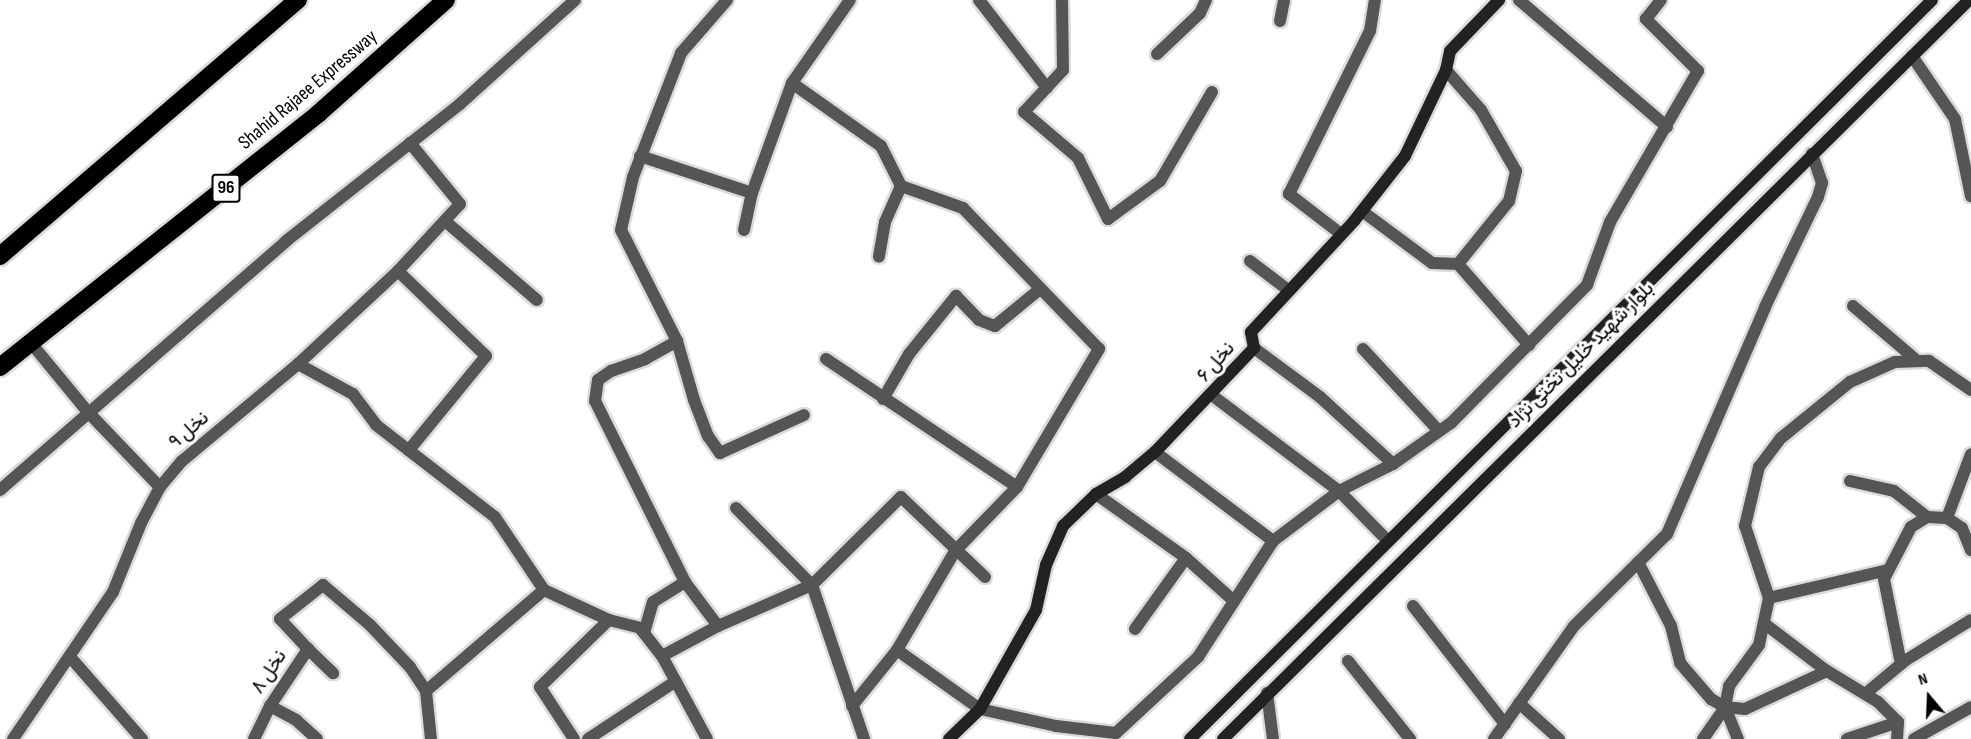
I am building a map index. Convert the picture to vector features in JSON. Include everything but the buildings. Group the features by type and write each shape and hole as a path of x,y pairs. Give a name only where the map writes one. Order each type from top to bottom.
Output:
{"highway":[{"path":"0,256 298,0"},
{"path":"283,13 309,0"},
{"name":"Shahid Rajaee Expressway","path":"0,367 319,113 446,0"}],"street":[{"path":"0,490 87,411 286,241 410,143 575,0"},
{"path":"727,0 681,53 640,156 621,230 677,341 698,410 720,453 804,415"},
{"path":"841,0 842,14"},
{"path":"744,230 752,193 792,83 850,0"},
{"path":"979,0 1047,88"},
{"path":"1062,0 1063,70 1024,112 1078,158 1108,219 1160,181 1212,92"},
{"path":"1157,54 1200,13 1206,0"},
{"path":"1280,21 1284,0"},
{"path":"1341,234 1289,194 1370,31 1375,0"},
{"name":"نخل ۶","path":"949,739 980,708 1036,610 1046,565 1063,526 1096,494 1125,477 1155,452 1213,396 1254,348 1251,332 1362,211 1405,156 1446,70 1450,51 1499,0"},
{"path":"1519,0 1667,127"},
{"path":"897,650 980,708 1056,726 1116,733 1198,657 1273,540 1339,491 1393,464 1439,431 1529,345 1587,285 1610,222 1698,71 1646,19 1661,0"},
{"name":"بلوار شهید خلیل تختی نژاد","path":"1190,739 1932,0"},
{"name":"بلوار شهید خلیل تختی نژاد","path":"1223,739 1969,0"},
{"path":"1912,56 1955,119 1971,196"},
{"path":"1446,70 1481,110 1516,171 1509,201 1458,264"},
{"path":"792,83 881,146 901,186 963,208 1099,349 1017,487 955,551 897,650 852,706"},
{"name":"نخل ۹","path":"13,739 71,658 113,592 160,487 182,461 298,364 398,271 460,204 410,143"},
{"path":"1494,739 1574,626 1667,534 1765,307 1818,197 1822,183 1812,154"},
{"path":"640,156 752,193"},
{"path":"879,256 885,222 901,186"},
{"path":"1362,211 1432,263 1458,264 1529,345"},
{"path":"445,221 537,300"},
{"path":"1250,261 1288,290"},
{"path":"398,271 486,356 409,450"},
{"path":"883,399 909,354 956,296 979,320 995,326 1040,289"},
{"path":"1853,306 1915,359"},
{"path":"677,341 645,359 611,371 598,380 595,401 685,582 718,626"},
{"path":"31,343 87,411 160,487"},
{"path":"1254,348 1320,397 1393,464"},
{"path":"1363,349 1439,431"},
{"path":"826,359 1017,487"},
{"path":"1702,739 1725,707 1730,686 1759,645 1765,624 1769,598 1745,526 1759,467 1781,438 1850,382 1895,362 1915,359 1929,361 1971,390"},
{"path":"298,364 353,394 376,425 495,517 544,590 609,620 644,633 662,656 707,739"},
{"path":"1213,396 1339,491 1388,541"},
{"path":"1155,452 1273,540"},
{"path":"1947,518 1970,458"},
{"path":"1850,481 1894,491 1927,517"},
{"path":"1096,494 1186,558 1234,601"},
{"path":"662,656 718,626 812,585 901,497 955,551 986,577"},
{"path":"736,508 812,585 864,739"},
{"path":"1901,664 1884,579 1911,527 1927,517 1947,518 1962,528 1971,550"},
{"path":"1135,629 1186,558"},
{"path":"1638,562 1671,626 1680,663 1711,699 1725,707 1745,709 1827,671"},
{"path":"1769,598 1888,570"},
{"path":"644,633 653,602 685,582"},
{"name":"نخل ۸","path":"254,739 270,706 308,649 280,619 323,585 370,625 426,691"},
{"path":"431,739 426,691 544,590"},
{"path":"1413,606 1505,724"},
{"path":"574,739 540,687 609,620"},
{"path":"1865,694 1901,664 1971,620"},
{"path":"1765,624 1827,671 1865,694 1898,722"},
{"path":"308,649 333,673"},
{"path":"71,658 142,739"},
{"path":"1348,661 1410,739"},
{"path":"588,739 676,681"},
{"path":"1267,693 1273,739"},
{"path":"1519,703 1559,739"},
{"path":"270,706 296,720 317,739"},
{"path":"1725,707 1738,739"},
{"path":"1914,739 1971,707"},
{"path":"1847,739 1898,722"},
{"path":"1897,739 1898,722"}]}
